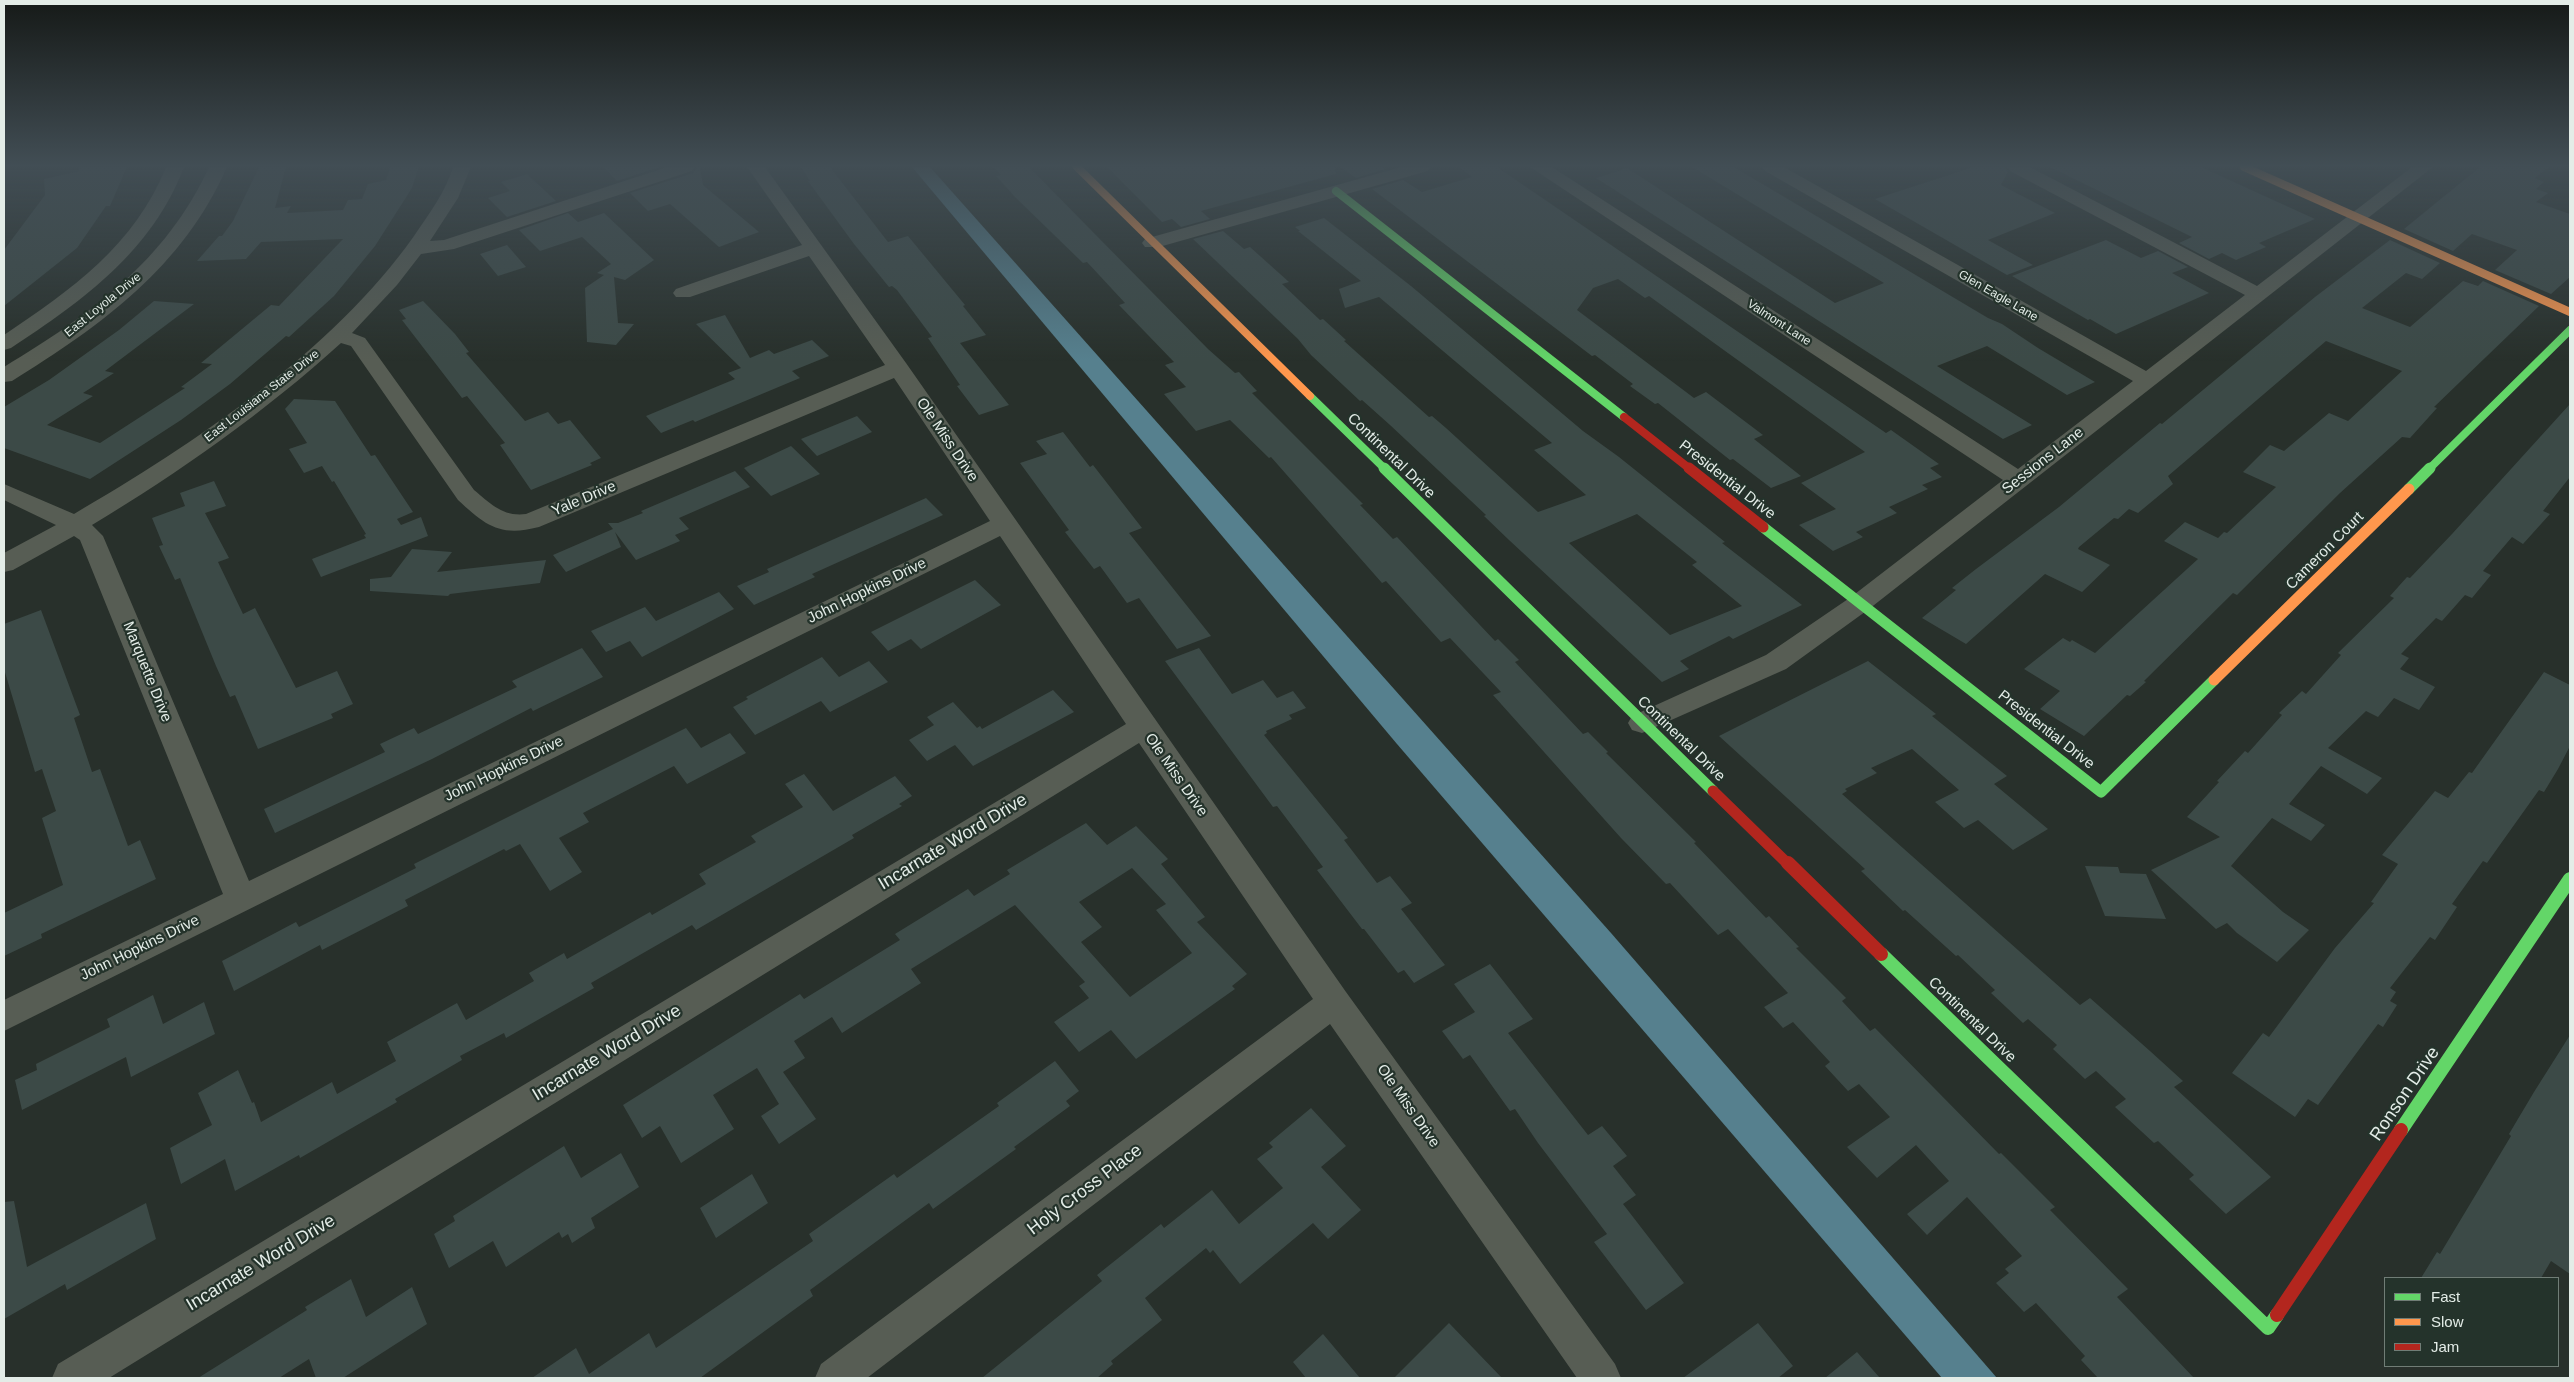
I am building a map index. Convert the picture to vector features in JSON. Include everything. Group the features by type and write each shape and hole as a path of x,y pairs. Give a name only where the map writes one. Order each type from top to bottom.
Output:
{"street":[{"name":"East Loyola Drive","path":"4,344 73,295 104,269 138,231"},
{"name":"East Loyola Drive","path":"4,376 87,320 145,271 181,231"},
{"name":"East Louisiana State Drive","path":"4,564 76,526 184,457 273,390 339,335 380,293 416,249 427,231"},
{"path":"416,249 447,246 491,231"},
{"name":"Ole Miss Drive","path":"801,231 898,368 1143,727 1334,1002 1601,1378"},
{"name":"Continental Drive","path":"1141,231 1642,723 2268,1328"},
{"path":"1152,242 1190,231"},
{"name":"Presidential Drive","path":"1388,231 2101,792"},
{"name":"Valmont Lane","path":"1639,231 2019,480"},
{"name":"Glen Eagle Lane","path":"1885,231 2146,380"},
{"path":"2139,231 2258,294"},
{"name":"Sessions Lane","path":"1642,723 1776,662 1860,603 2339,231"},
{"path":"2390,231 2570,312"},
{"path":"683,293 813,248"},
{"name":"Cameron Court","path":"2101,792 2570,330"},
{"name":"Yale Drive","path":"339,335 358,342 466,495 482,510 508,524 530,521 898,368"},
{"name":"Marquette Drive","path":"4,491 76,526 91,536 240,898"},
{"name":"John Hopkins Drive","path":"4,1016 240,898 1004,524"},
{"name":"Incarnate Word Drive","path":"72,1378 1143,727"},
{"name":"Ronson Drive","path":"2268,1328 2570,880"},
{"name":"Holy Cross Place","path":"835,1378 1334,1002"}],"water":[{"path":"966,231 987,231 1611,933 1997,1378 1942,1378 1397,744"}],"building":[{"path":"18,231 88,231 77,248 4,306 4,250"},
{"path":"225,231 384,231 375,246 334,296 289,337 286,336 230,384 181,420 90,479 4,448 4,407 49,380 119,330 154,301 194,304 105,371 114,373 83,393 93,396 47,425 100,443 185,388 181,387 212,364 201,363 271,305 279,306 343,239 261,242 246,259 197,261 219,236 222,236"},
{"path":"520,231 624,231 654,260 625,280 614,277 618,323 634,324 616,345 587,342 585,288 604,275 597,273 611,264 582,237 540,251"},
{"path":"701,231 759,232 719,247"},
{"path":"845,231 880,231 888,242 908,236 965,305 963,306 986,335 960,343 1009,405 979,415 957,386 960,385 928,338 932,337 897,290 892,286 889,287"},
{"path":"1051,231 1092,231 1208,349 1235,373 1239,372 1257,391 1252,393 1363,504 1360,505 1393,539 1397,537 1495,641 1498,639 1519,660 1515,662 1583,734 1588,732 1608,752 1606,753 1696,842 1694,843 1766,918 1769,916 1799,947 1796,948 1846,998 1842,1001 1870,1031 1875,1028 1999,1154 2001,1153 2055,1207 2050,1210 2128,1289 2117,1297 2194,1378 2098,1378 2081,1360 2085,1356 2036,1303 2024,1312 1996,1283 2009,1273 2005,1269 2022,1256 1967,1197 1927,1235 1907,1214 1949,1181 1916,1145 1877,1178 1847,1147 1890,1117 1859,1084 1848,1091 1825,1066 1830,1062 1793,1022 1783,1028 1764,1007 1788,993 1728,929 1718,935 1670,883 1666,884 1621,838 1493,695 1501,692 1450,638 1441,642 1386,581 1382,583 1271,457 1269,458 1230,420 1196,431 1164,394 1186,387 1165,365 1174,362 1119,305 1125,303 1087,262 1083,263"},
{"path":"1224,231 1244,249 1250,247 1289,282 1282,284 1320,320 1323,319 1346,340 1344,341 1429,417 1432,416 1446,428 1538,512 1586,495 1534,450 1552,443 1379,297 1345,308 1339,289 1361,281 1299,231 1341,231 1411,286 1583,431 1619,457 1725,542 1722,543 1802,605 1733,639 1729,636 1680,661 1689,669 1662,682 1509,540 1484,516 1486,515 1390,425 1362,400 1360,401 1311,355 1298,339 1193,239","holes":["1637,514 1697,562 1692,565 1742,606 1670,635 1569,543"]},
{"path":"1428,231 1591,231 1886,433 1891,430 1939,464 1930,468 1942,477 1922,485 1928,489 1889,507 1897,513 1856,532 1863,537 1833,551 1799,525 1836,509 1801,483 1865,452 1649,296 1645,298 1618,279 1593,288 1577,310 1694,398 1706,392 1763,435 1754,439 1801,476 1771,488 1733,459 1730,460 1658,403 1655,404 1630,386 1633,384 1595,355 1592,356"},
{"path":"1679,231 1725,231 1835,303 1884,283 1799,231 1842,231 1988,318 2002,324 2095,382 2067,395 1987,346 1937,366 2032,425 2003,439"},
{"path":"1931,231 2009,231 1988,240 2033,265 2007,275"},
{"path":"2181,231 2286,231 2259,243 2266,247 2236,260 2222,253 2209,259 2179,243 2192,237"},
{"path":"2410,231 2570,231 2570,277 2551,294 2495,270 2517,250 2472,234 2453,251"},
{"path":"2106,240 2141,258 2158,251 2188,267 2172,273 2209,293 2116,334 2012,276"},
{"path":"2390,240 2440,263 2422,279 2406,273 2362,308 2410,327 2463,281 2478,286 2483,281 2539,306 2434,407 2437,408 2410,438 2402,437 2340,493 2237,595 2233,593 2144,681 2146,682 2130,696 2127,695 2084,736 2040,709 2060,691 2024,669 2063,638 2070,642 2072,640 2095,653 2198,559 2164,541 2185,522 2218,538 2224,532 2227,533 2276,487 2243,472 2270,445 2284,451 2329,413 2348,421 2402,371 2326,341 2168,476 2173,484 2138,513 2129,509 2118,519 2114,518 2079,547 2078,549 2110,565 2082,592 2045,574 1966,644 1922,618 1956,590 1952,588 2059,507 2315,297"},
{"path":"507,245 526,267 498,276 480,254"},
{"path":"423,301 455,334 469,352 466,353 525,421 548,412 558,424 570,420 601,458 590,463 592,465 531,490 500,445 505,443 467,396 462,398 402,320 406,319 399,310"},
{"path":"725,315 750,358 769,350 774,354 812,340 829,356 792,371 800,378 695,422 693,420 661,433 646,416 735,379 728,373 741,368 696,324"},
{"path":"294,399 335,401 371,456 375,455 413,512 397,519 401,525 421,517 428,536 321,577 312,559 366,538 364,535 366,534 334,481 332,482 322,466 304,473 289,449 307,443 285,409"},
{"path":"2570,404 2570,477 2543,511 2550,514 2523,544 2512,537 2483,571 2491,575 2472,598 2465,595 2442,621 2436,618 2401,654 2409,658 2400,669 2435,687 2419,710 2394,698 2378,717 2366,711 2328,748 2382,778 2367,794 2321,766 2289,804 2325,825 2311,841 2272,818 2231,866 2283,912 2309,930 2277,962 2237,933 2227,923 2216,929 2151,870 2220,837 2187,817 2219,782 2217,781 2245,751 2248,753 2282,715 2279,713 2302,691 2306,694 2341,655 2338,653 2394,598 2390,596 2407,577 2410,578 2452,534"},
{"path":"857,416 872,432 817,456 801,439"},
{"path":"1063,432 1090,467 1093,465 1142,528 1129,533 1211,636 1177,649 1139,598 1127,603 1100,566 1094,569 1065,532 1069,530 1020,463 1047,454 1036,441"},
{"path":"791,446 820,474 771,496 744,468"},
{"path":"735,471 750,487 679,518 689,529 675,535 680,541 636,560 615,532 621,547 566,572 553,555 613,529 608,523 618,523 643,513 641,511"},
{"path":"214,481 226,506 205,513 229,558 218,562 243,614 255,608 296,688 337,671 353,704 331,714 333,718 258,749 235,695 230,697 180,578 175,580 159,546 163,545 152,518 185,506 180,493"},
{"path":"926,498 943,515 812,574 815,577 754,605 737,586 769,572 767,569"},
{"path":"412,549 452,552 437,572 546,560 540,583 450,594 448,596 370,591 370,579 391,577"},
{"path":"975,580 1001,605 921,649 911,639 888,651 871,632"},
{"path":"719,592 734,609 642,657 630,641 606,652 591,631 645,607 656,621"},
{"path":"41,610 80,715 74,718 92,772 100,769 128,846 140,840 156,879 41,934 42,938 4,956 4,913 63,885 42,818 56,811 42,769 35,772 4,669 4,624"},
{"path":"582,648 603,677 533,711 531,708 432,759 275,833 264,809 385,752 380,744 414,728 418,734 517,687 512,681"},
{"path":"1199,648 1232,694 1263,680 1277,698 1293,691 1306,708 1289,715 1292,719 1266,731 1267,733 1264,735 1348,838 1344,840 1377,883 1390,876 1412,903 1401,909 1445,965 1414,983 1404,970 1398,973 1364,929 1362,929 1317,870 1323,867 1277,806 1273,807 1165,661"},
{"path":"822,657 839,677 869,661 888,682 830,712 821,701 755,735 733,707 748,699 746,697"},
{"path":"1868,661 1936,714 1932,716 2007,776 1994,784 2048,829 2013,850 1978,820 1964,828 1935,802 1959,790 1912,749 1871,768 1877,773 1845,789 1847,791 1842,794 2080,1005 2090,998 2150,1051 2183,1081 2174,1087 2271,1177 2226,1214 2189,1179 2194,1175 2158,1141 2154,1143 2115,1107 2126,1099 2096,1071 2085,1079 2053,1049 2057,1045 2028,1019 2023,1023 1991,993 1995,990 1958,955 1956,956 1905,910 1903,911 1861,871 1865,869 1719,736"},
{"path":"2544,672 2570,685 2570,746 2558,769 2544,792 2539,790 2487,863 2483,861 2452,904 2457,907 2435,940 2430,937 2390,988 2396,992 2390,1001 2397,1005 2383,1027 2378,1024 2318,1105 2308,1099 2295,1117 2232,1073 2263,1033 2269,1037 2335,948 2374,903 2371,902 2398,864 2382,855 2435,791 2448,798 2469,772 2472,773"},
{"path":"1053,690 1074,712 973,766 955,745 927,761 909,740 934,725 927,717 953,702 977,728 980,726 982,729"},
{"path":"686,728 701,748 730,733 746,753 687,784 674,766 583,813 589,822 559,838 582,872 550,891 520,844 506,851 504,849 405,900 408,906 322,950 320,945 234,991 222,961 296,922 299,927 416,868 414,864"},
{"path":"804,774 833,811 895,776 912,796 899,804 902,806 852,835 854,838 696,930 692,925 591,983 594,988 506,1038 504,1033 460,1056 462,1060 395,1099 397,1102 300,1158 299,1155 235,1191 225,1159 181,1184 170,1148 212,1125 198,1093 238,1070 252,1103 254,1102 261,1122 332,1082 337,1094 396,1061 387,1042 457,1003 466,1020 534,981 529,973 564,953 567,959 650,912 652,915 706,884 699,874 756,842 751,836 803,807 785,784"},
{"path":"1086,823 1107,845 1136,826 1168,859 1161,864 1205,917 1197,922 1247,974 1232,986 1235,989 1136,1059 1111,1030 1079,1052 1054,1022 1089,998 1079,986 1085,982 1015,905 911,969 921,983 842,1033 832,1017 794,1041 805,1058 783,1072 816,1119 779,1144 761,1116 779,1104 757,1068 713,1095 734,1129 681,1163 660,1126 642,1138 623,1105 800,994 804,999 900,940 895,934 968,889 974,896 1010,874 1007,870","holes":["1132,868 1166,904 1156,910 1192,953 1130,997 1081,942 1102,927 1079,902"]},
{"path":"2085,866 2118,867 2120,873 2146,874 2166,919 2105,916"},
{"path":"1490,964 1533,1019 1508,1033 1588,1135 1602,1126 1627,1156 1613,1166 1636,1195 1623,1204 1684,1283 1646,1310 1594,1242 1607,1234 1538,1143 1515,1109 1510,1111 1470,1055 1463,1059 1442,1031 1475,1012 1454,984"},
{"path":"153,995 163,1024 204,1002 215,1034 131,1077 126,1057 22,1110 15,1080 37,1070 36,1064 110,1027 107,1019"},
{"path":"2570,1035 2570,1274 2551,1261 2542,1277 2422,1277 2437,1252 2440,1254 2511,1136 2509,1134"},
{"path":"1055,1061 1079,1091 1066,1101 1070,1106 1014,1147 1016,1149 933,1209 929,1203 810,1290 813,1296 700,1378 532,1378 576,1348 589,1374 649,1333 656,1348 813,1241 809,1234 894,1174 897,1178 999,1106 997,1103"},
{"path":"1311,1108 1346,1146 1321,1167 1361,1210 1328,1239 1313,1223 1240,1284 1213,1250 1210,1253 1206,1248 1145,1298 1162,1320 1111,1361 1113,1364 1097,1378 982,1378 1102,1281 1097,1275 1161,1224 1164,1228 1212,1190 1239,1224 1283,1188 1257,1159 1273,1147 1269,1143"},
{"path":"564,1146 581,1178 621,1153 639,1187 591,1218 595,1228 572,1243 568,1234 562,1238 559,1232 506,1267 493,1241 449,1268 434,1234 455,1221 453,1216"},
{"path":"752,1174 768,1203 716,1238 700,1208"},
{"path":"14,1201 27,1267 146,1203 156,1239 67,1290 65,1284 4,1319 4,1202"},
{"path":"351,1279 366,1317 412,1287 427,1324 343,1378 316,1378 309,1359 279,1378 198,1378 307,1310 305,1307"},
{"path":"1449,1323 1502,1378 1394,1378"},
{"path":"1758,1323 1793,1366 1778,1378 1683,1378"},
{"path":"1323,1334 1360,1378 1306,1378 1293,1362"},
{"path":"1857,1352 1880,1378 1825,1378"}],"traffic: fast":[{"path":"1388,231 1624,417"},
{"path":"2409,489 2570,330"},
{"path":"1310,396 1713,791"},
{"path":"1763,527 2101,792 2214,680"},
{"path":"2401,1130 2570,879"},
{"path":"1881,954 2268,1328 2277,1315"}],"traffic: slow":[{"path":"1143,231 1310,396"},
{"path":"2389,231 2570,312"},
{"path":"2214,680 2409,489"}],"traffic: jam":[{"path":"1624,417 1763,527"},
{"path":"1713,791 1881,954"},
{"path":"2277,1315 2401,1130"}]}
